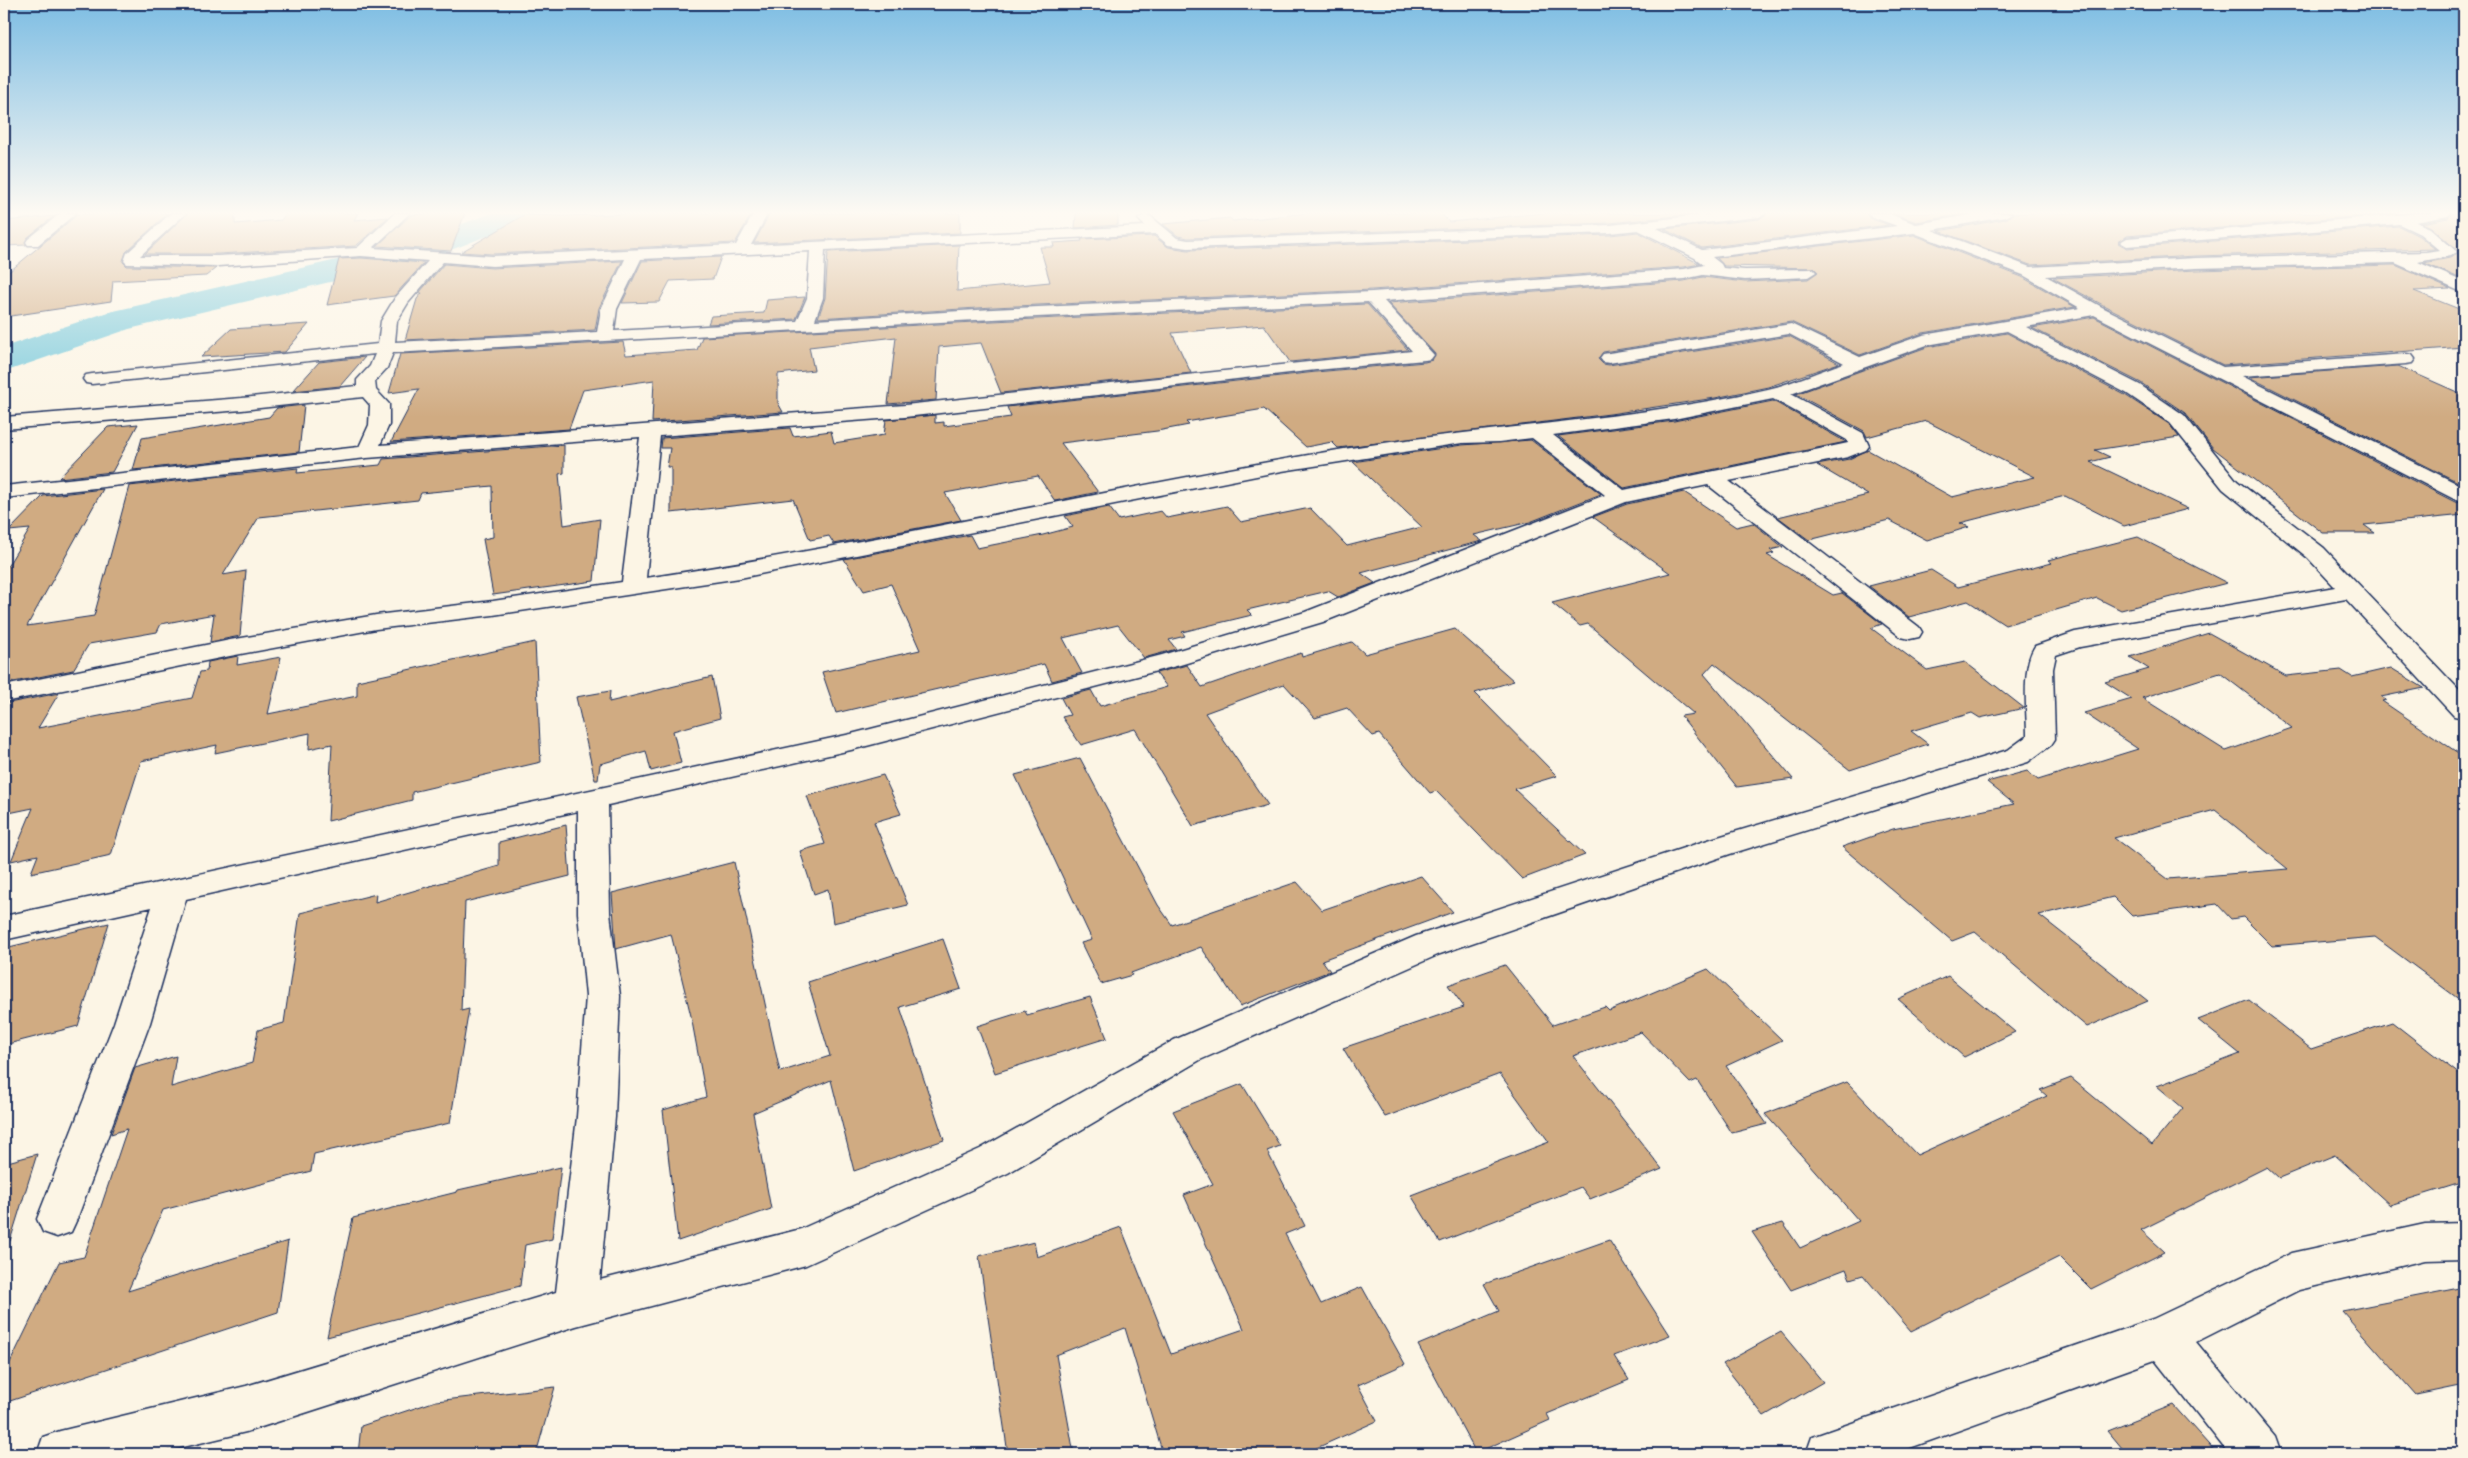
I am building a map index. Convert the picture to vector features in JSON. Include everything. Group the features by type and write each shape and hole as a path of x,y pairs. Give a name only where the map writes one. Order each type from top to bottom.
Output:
{"street":[{"path":"367,452 379,424 380,404 367,391 366,380 378,368 386,348 389,321 401,301 419,281"},
{"path":"605,336 609,309 622,281"},
{"path":"803,326 813,308 815,281"},
{"path":"92,379 386,348 803,326 1002,313 1372,297 1589,281"},
{"path":"2044,281 2096,310 2224,372 2464,495"},
{"path":"2448,281 2464,288"},
{"path":"4,492 367,452 441,448 651,429 905,411 1316,364 1425,355 1372,297"},
{"path":"4,695 230,648 376,622 633,588 759,567 1282,465 1406,445 1536,431 1674,413 1776,394 1923,340 2096,310"},
{"path":"2009,325 2133,389 2176,419 2230,485 2316,553 2464,710"},
{"path":"1609,358 1791,329 1858,363"},
{"path":"2224,372 2406,358"},
{"path":"4,423 242,404 367,391"},
{"path":"4,928 851,742 1171,660 1314,617 1620,497 1848,451 1859,446 1856,437 1776,394"},
{"path":"633,588 651,429"},
{"path":"1536,431 1620,497"},
{"path":"1714,478 1910,632"},
{"path":"60,1454 246,1409 576,1306 806,1246 994,1161 1187,1050 1428,946 1719,847 2018,756 2041,739 2040,669 2044,651 2075,640 2352,591"},
{"path":"576,1306 596,1117 603,996 594,914 593,798"},
{"path":"58,1219 132,1023 173,890"},
{"path":"1829,1454 2163,1336 2292,1272 2425,1242 2464,1241"},
{"path":"2163,1336 2258,1454"}],"building":[{"path":"4,281 113,281 111,301 4,317"},
{"path":"333,281 408,281 394,296 327,305"},
{"path":"429,281 612,281 599,308 595,330 405,340 417,299 422,293 419,293"},
{"path":"632,281 670,281 659,302 622,303"},
{"path":"826,281 957,281 957,291 1050,282 1494,281 1372,290 993,307 818,318 825,298"},
{"path":"1683,281 2029,281 2075,307 1923,333 1860,355 1791,322 1603,352 1598,359 1603,364 1609,365 1789,336 1839,363 1768,387 1715,398 1610,414 1338,448 1332,442 1306,447 1264,409 1186,422 1189,425 1157,431 1061,443 1098,492 1055,501 1038,476 945,493 961,520 834,544 829,536 810,540 793,499 671,513 671,467 667,467 670,448 661,448 662,438 790,428 793,436 831,431 834,443 884,435 886,420 935,415 935,423 944,422 944,426 1011,417 1007,407 1316,372 1425,362 1432,360 1435,354 1388,303"},
{"path":"2059,281 2432,281 2450,289 2414,291 2464,311 2464,347 2223,365"},
{"path":"805,297 796,319 708,324 711,316 764,313 767,300"},
{"path":"1367,304 1408,350 1290,362 1264,325 1172,333 1191,373 1001,393 981,343 939,347 936,400 888,404 896,337 809,347 814,370 778,374 778,403 783,412 652,422 654,380 583,390 569,429 391,442 419,389 389,393 400,354 623,342 626,355 697,350 702,337 993,321"},
{"path":"2094,317 2455,502 2464,503 2464,515 2364,525 2375,533 2323,533 2213,448 2185,413 2141,383 2032,328"},
{"path":"309,324 285,352 201,357 231,329"},
{"path":"2007,333 2125,395 2169,424 2179,437 2095,450 2110,457 2090,462 2188,509 2124,526 2065,496 1960,523 1969,527 1927,540 1889,520 1809,540 1778,517 1868,495 1817,465 1849,459 1868,450 1952,497 2035,477 1926,421 1867,437 1864,431 1796,394 1927,347"},
{"path":"365,357 340,386 293,391 319,362"},
{"path":"2398,366 2464,395 2464,485 2249,377"},
{"path":"1773,401 1846,442 1624,488 1558,436 1674,421"},
{"path":"304,405 299,452 133,470 142,438 269,417 277,408"},
{"path":"138,424 112,472 59,478 108,427"},
{"path":"1531,440 1601,494 1530,522 1474,535 1482,541 1361,573 1375,583 1338,597 1328,591 1247,610 1252,615 1182,632 1185,636 1169,640 1176,649 1144,658 1118,625 1063,638 1082,673 1052,681 1044,664 836,713 822,672 920,650 891,584 864,591 844,559 970,535 977,548 1073,527 1065,516 1109,507 1119,520 1161,511 1167,518 1227,506 1241,522 1310,508 1347,546 1422,527 1353,462 1462,445"},
{"path":"564,445 564,473 559,474 564,525 600,519 594,581 493,595 483,539 493,537 492,486 421,493 418,500 259,517 223,575 246,571 240,636 210,642 214,614 161,624 157,632 89,644 73,670 4,684 4,572 30,529 9,531 43,496 103,489 27,626 94,616 129,486 298,468 297,473 380,465 383,459"},
{"path":"1684,492 1736,527 1753,523 1783,547 1770,550 1774,553 1767,555 1833,595 1842,593 1882,624 1871,628 1927,670 1965,662 2024,708 1980,718 1972,713 1911,731 1928,744 1850,770 1714,663 1704,674 1793,779 1737,787 1681,716 1694,714 1588,624 1580,626 1552,603 1670,573 1593,517 1627,504"},
{"path":"2138,537 2227,583 2121,610 2097,598 2005,625 1968,601 1909,617 1869,586 1931,570 1958,587 2052,563 2048,560"},
{"path":"1455,629 1514,681 1475,693 1557,776 1514,789 1585,855 1522,879 1436,791 1430,793 1379,734 1373,736 1347,708 1315,718 1284,684 1205,713 1268,805 1193,826 1135,729 1081,745 1062,717 1070,715 1061,698 1091,690 1100,706 1167,687 1156,673 1187,665 1202,687 1301,653 1302,657 1352,642 1365,654"},
{"path":"2209,633 2286,676 2341,670 2352,677 2391,668 2424,688 2381,697 2386,700 2382,701 2464,757 2464,1003 2375,937 2272,946 2243,917 2231,919 2217,904 2132,916 2113,897 2039,915 2148,1001 2087,1027 1975,932 1952,941 1842,847 1893,829 2014,804 1987,782 2027,771 2038,780 2138,749 2084,713 2132,699 2105,682 2149,669 2130,657","holes":["2220,673 2292,728 2226,751 2142,698","2215,810 2288,869 2168,879 2114,838"]},
{"path":"535,642 541,762 412,792 412,800 328,821 332,744 309,749 310,733 215,753 217,745 141,761 111,855 31,873 38,855 11,861 33,808 4,814 4,704 59,693 38,728 192,698 200,672 207,671 208,662 238,656 237,665 281,657 268,714 357,696 357,681"},
{"path":"712,677 720,718 673,731 681,763 651,771 646,751 600,764 598,780 595,780 576,697 610,691 609,702"},
{"path":"1080,758 1158,905 1172,925 1297,882 1322,910 1421,876 1453,912 1322,960 1330,971 1240,1006 1201,947 1131,973 1132,975 1101,984 1081,943 1092,940 1015,775"},
{"path":"883,775 901,814 874,822 908,905 833,923 828,889 814,894 800,851 825,844 807,796"},
{"path":"566,825 570,876 465,902 461,1011 469,1009 450,1123 314,1154 311,1171 163,1210 128,1291 288,1241 278,1312 4,1403 4,1375 59,1262 84,1257 127,1129 111,1134 135,1068 176,1056 171,1087 252,1063 258,1030 284,1023 300,913 376,894 375,902 499,866 499,842"},
{"path":"734,862 780,1072 830,1056 808,982 943,939 961,989 900,1007 944,1140 854,1171 831,1080 753,1113 771,1209 678,1241 663,1110 706,1097 691,1016 671,934 616,949 612,893"},
{"path":"109,923 78,1026 4,1045 4,961 9,947"},
{"path":"1505,965 1553,1025 1605,1007 1609,1011 1708,969 1782,1040 1726,1066 1767,1124 1732,1133 1697,1080 1690,1083 1641,1032 1573,1056 1662,1169 1590,1199 1581,1187 1440,1242 1411,1195 1549,1142 1500,1074 1385,1117 1343,1048 1464,1007 1448,985"},
{"path":"1948,976 2015,1032 1964,1057 1898,999"},
{"path":"1090,997 1107,1038 995,1073 977,1026 1025,1011 1027,1015"},
{"path":"2249,1000 2311,1049 2392,1022 2464,1078 2464,1182 2390,1205 2335,1155 2279,1178 2267,1167 2141,1230 2165,1252 2091,1289 2059,1257 1911,1331 1863,1275 1850,1279 1846,1269 1791,1290 1752,1232 1783,1223 1800,1248 1859,1221 1765,1114 1847,1082 1917,1155 2047,1096 2040,1090 2071,1078 2152,1145 2183,1108 2157,1086 2240,1054 2198,1020"},
{"path":"1242,1084 1280,1146 1267,1151 1305,1226 1285,1234 1321,1304 1362,1287 1405,1364 1358,1385 1377,1421 1303,1454 1163,1454 1125,1328 1056,1355 1074,1454 1008,1454 979,1256 1034,1242 1037,1257 1121,1227 1171,1354 1244,1329 1184,1195 1213,1184 1173,1111"},
{"path":"37,1154 10,1241 4,1240 4,1163"},
{"path":"561,1167 552,1239 525,1245 520,1286 327,1337 353,1218 457,1192 458,1190"},
{"path":"1609,1240 1670,1335 1614,1356 1629,1380 1547,1414 1550,1420 1476,1453 1418,1345 1499,1311 1484,1284"},
{"path":"2464,1287 2464,1385 2416,1395 2342,1311"},
{"path":"1781,1332 1823,1382 1764,1416 1723,1364"},
{"path":"555,1387 536,1454 358,1454 361,1426 436,1401"},
{"path":"2173,1405 2217,1454 2127,1454 2108,1431"}],"waterway":[{"path":"4,360 118,321 291,281"}]}
